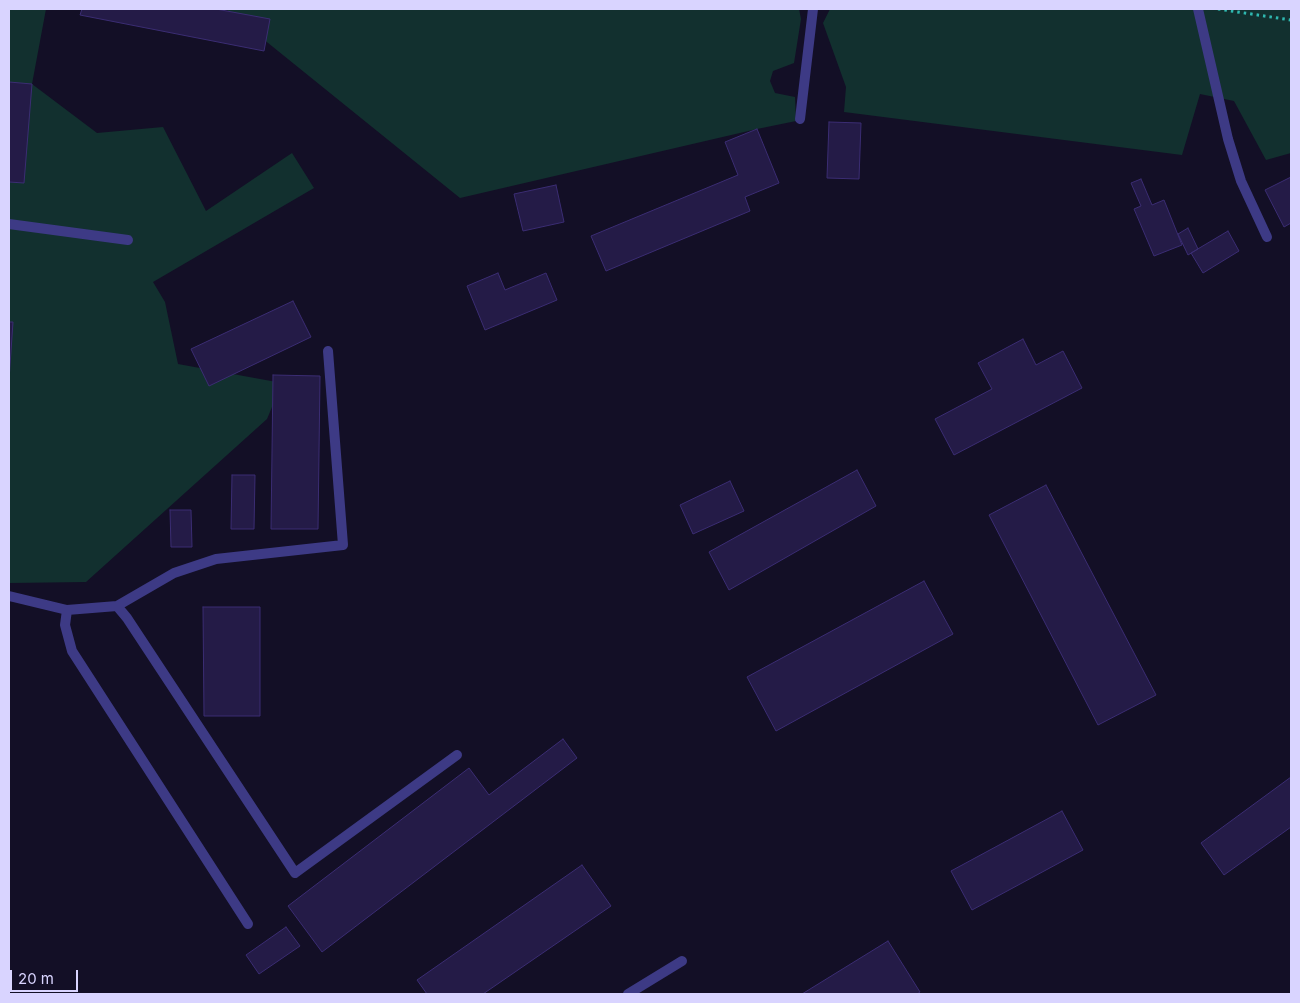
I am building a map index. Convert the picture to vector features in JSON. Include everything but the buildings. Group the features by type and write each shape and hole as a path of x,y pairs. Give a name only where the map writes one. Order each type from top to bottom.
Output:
{"lane":[{"path":"800,119 813,9"},
{"path":"1198,9 1228,139 1241,182 1267,238"},
{"path":"9,224 128,240"},
{"path":"9,596 66,610 117,606 174,573 216,559 342,545 328,351"},
{"path":"117,606 127,618 295,873 457,755"},
{"path":"66,610 65,625 72,651 248,924"},
{"path":"628,994 682,962"}],"path":[{"path":"1218,9 1291,20"}],"green space":[{"path":"9,9 46,9 32,84 97,133 163,127 206,211 292,153 314,188 153,282 165,302 178,364 282,383 267,419 86,582 9,583"},
{"path":"226,9 799,9 801,19 794,63 773,71 770,81 775,93 795,97 796,121 460,198"},
{"path":"830,9 1291,9 1291,153 1266,160 1234,101 1200,94 1182,155 844,112 846,87 823,23"}]}
